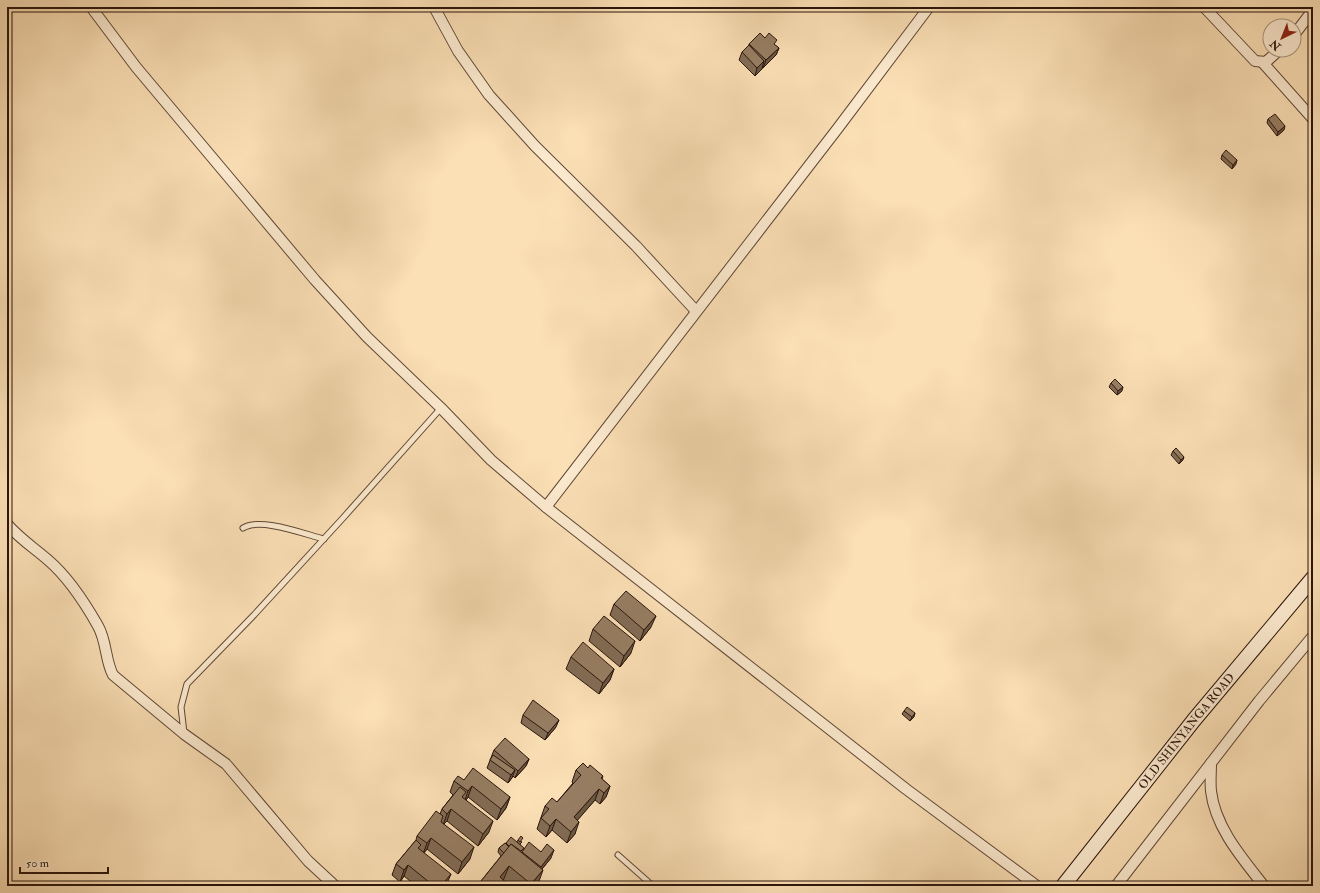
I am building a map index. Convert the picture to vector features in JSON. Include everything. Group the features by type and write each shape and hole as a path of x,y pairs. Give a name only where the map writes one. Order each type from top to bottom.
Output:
{"main road":[{"name":"OLD SHINYANGA ROAD","path":"1063,886 1194,720 1313,578"}],"street":[{"path":"91,7 136,67 315,280 367,337 441,408 492,460 546,507 906,789 1037,886"},
{"path":"434,7 458,51 489,95 535,146 636,246 696,311"},
{"path":"546,507 838,128 929,7"},
{"path":"1204,7 1254,60 1262,63 1313,119"},
{"path":"1302,24 1313,10"},
{"path":"1262,63 1272,58"},
{"path":"7,524 15,534 50,561 77,592 98,627 107,649 109,666 113,675 184,734 226,764 308,861 335,886"},
{"path":"1117,886 1211,763 1313,636"},
{"path":"1211,763 1211,791 1221,825 1242,857 1264,886"}],"lane":[{"path":"184,734 181,707 187,684 254,615 324,539 441,408"},
{"path":"243,528 252,524 265,524 324,539"},
{"path":"618,855 653,886"}],"building":[{"path":"760,33 765,38 769,33 777,40 774,44 779,48 766,60 749,44"},
{"path":"749,45 764,61 757,68 742,52"},
{"path":"1275,114 1285,126 1278,132 1268,119"},
{"path":"1226,150 1237,160 1233,165 1222,155"},
{"path":"1115,379 1123,387 1118,391 1111,383"},
{"path":"1176,448 1184,457 1181,460 1173,451"},
{"path":"626,591 656,616 644,630 614,604"},
{"path":"604,616 635,641 624,656 593,629"},
{"path":"583,642 614,669 603,683 571,657"},
{"path":"533,700 559,720 548,733 523,715"},
{"path":"907,707 915,713 912,717 904,711"},
{"path":"505,738 529,759 518,771 494,750"},
{"path":"493,755 515,770 511,775 490,760"},
{"path":"583,763 588,768 590,765 603,776 601,778 610,786 604,793 599,789 574,817 579,822 571,832 556,819 550,826 541,818 549,809 545,806 552,798 557,802 581,775 576,770"},
{"path":"473,768 510,797 501,809 472,786 468,791 454,781 458,776 464,780"},
{"path":"460,787 466,792 462,797 493,821 483,834 451,809 447,814 442,809"},
{"path":"436,811 443,816 441,822 474,847 462,862 431,838 427,843 417,836"},
{"path":"521,836 523,838 520,842 518,840"},
{"path":"511,837 524,848 521,851 511,844 509,846 506,843"},
{"path":"416,840 421,845 418,848 451,874 441,886 434,886 408,865 404,870 396,864"},
{"path":"529,842 541,852 547,844 554,850 541,867 522,852"},
{"path":"505,843 509,847 504,853 499,848"},
{"path":"511,844 543,870 531,884 509,866 500,877 510,886 477,886"}]}
